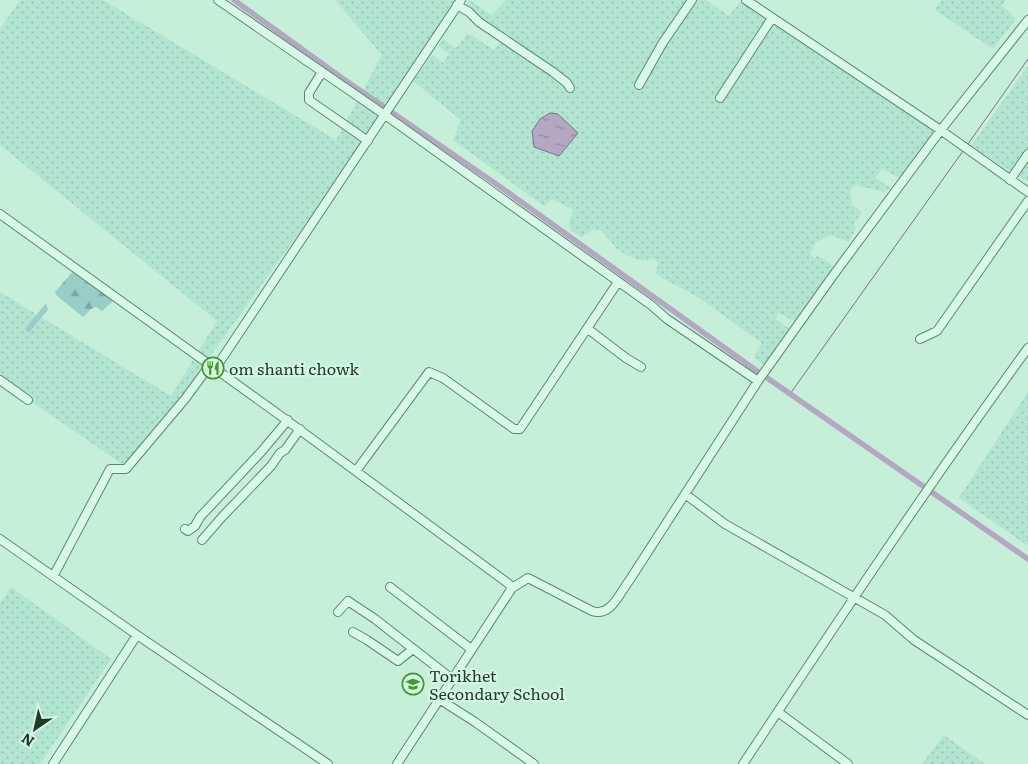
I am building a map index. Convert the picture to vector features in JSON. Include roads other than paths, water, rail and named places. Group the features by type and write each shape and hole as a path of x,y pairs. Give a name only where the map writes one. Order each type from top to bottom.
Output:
{"street":[{"path":"218,0 385,115 651,305 667,319 762,377"},
{"path":"639,85 662,44 692,0"},
{"path":"746,0 1028,192"},
{"path":"54,575 110,469 126,469 213,367 368,141 459,2 479,22 553,72 567,83 570,88"},
{"path":"720,98 772,18"},
{"path":"397,764 512,588 528,578 592,611 602,612 608,610 629,581 762,377 832,277 940,131 1028,20"},
{"path":"322,72 308,93 308,100 368,141"},
{"path":"1010,180 1028,154"},
{"path":"920,339 937,331 1028,201"},
{"path":"0,214 288,420 512,588"},
{"path":"356,471 429,372 449,382 514,429 520,430 618,282"},
{"path":"588,329 626,358 642,367"},
{"path":"743,764 854,597 1028,348"},
{"path":"0,380 28,400"},
{"path":"185,529 188,531 195,526 200,517 261,452 288,420"},
{"path":"202,540 271,466 300,429"},
{"path":"685,494 725,524 885,615 914,640 1028,716"},
{"path":"0,539 54,575 137,635 328,764"},
{"path":"390,587 471,650"},
{"path":"338,612 348,601 452,679"},
{"path":"353,632 368,640 398,662 413,649"},
{"path":"53,764 137,635"},
{"path":"439,699 534,764"},
{"path":"778,712 848,764"}],"water":[{"path":"550,113 558,114 578,133 559,156 534,147 532,131 540,119"}],"waterway":[{"path":"234,0 342,78 499,186 757,371 1028,559"},
{"path":"968,144 1028,59"},
{"path":"790,394 963,151"}],"place":[{"name":"om shanti chowk","path":"213,368"},
{"name":"Torikhet Secondary School","path":"413,684"}]}
